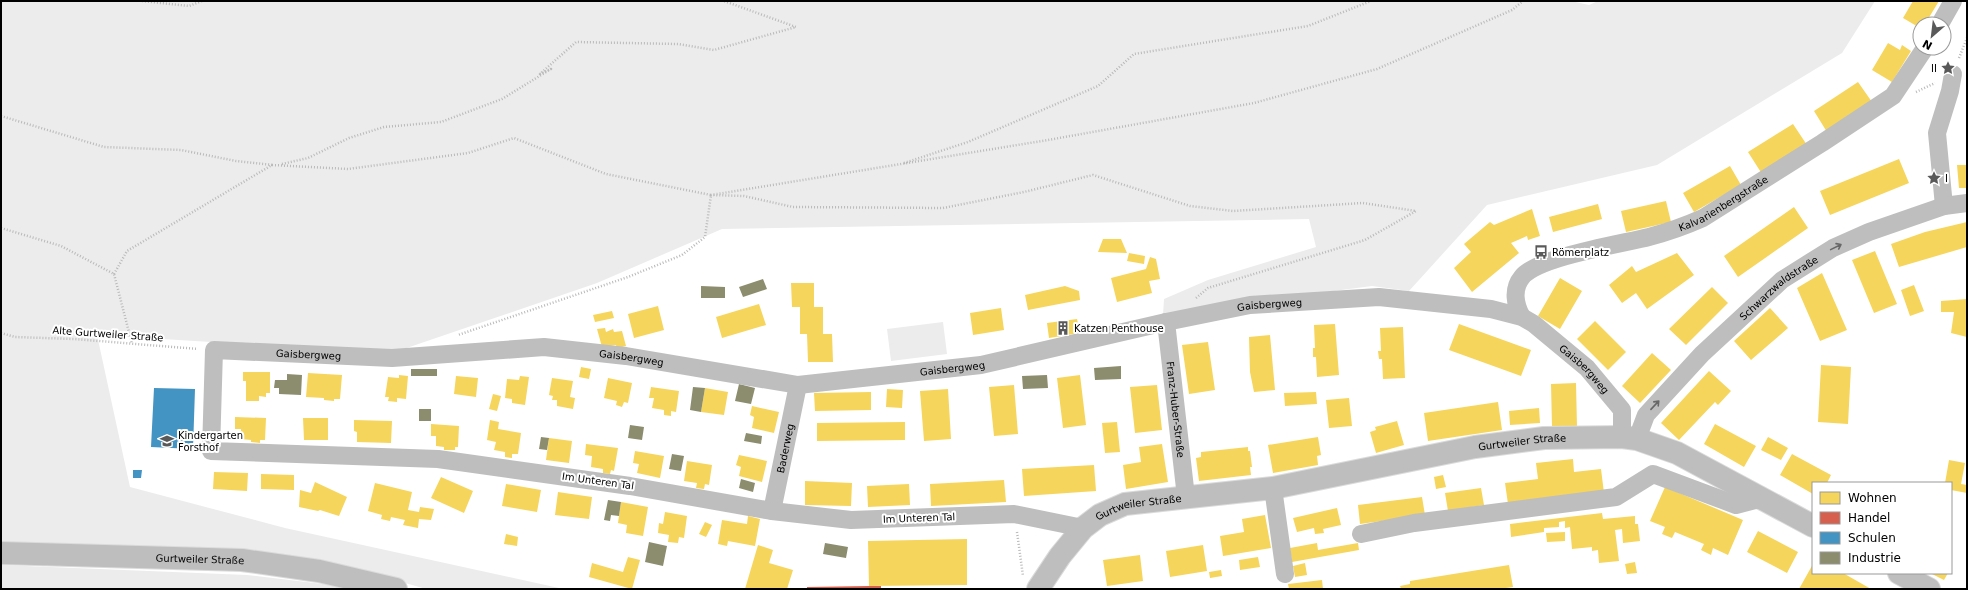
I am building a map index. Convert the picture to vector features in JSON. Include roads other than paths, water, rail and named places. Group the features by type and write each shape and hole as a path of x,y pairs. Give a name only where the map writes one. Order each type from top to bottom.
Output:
{"main road":[{"name":"Gurtweiler Straße","path":"1035,587 1083,528 1100,515 1125,504 1273,488 1475,447 1544,438 1629,438 1677,453 1812,525"},
{"name":"Gurtweiler Straße","path":"1,553 242,560 319,571 396,589"},
{"path":"1901,574 1929,589"}],"street":[{"path":"1945,16 1953,1"},
{"name":"Kalvarienbergstraße","path":"1522,317 1516,306 1516,293 1519,281 1527,273 1551,261 1682,227 1703,218 1893,96 1920,56"},
{"path":"1944,206 1937,133 1950,91 1953,74"},
{"name":"Schwarzwaldstraße","path":"1629,438 1646,415 1702,354 1782,280 1833,248 1870,232 1944,206 1967,203"},
{"name":"Gaisbergweg","path":"214,350 392,358 544,347 626,356 798,385 981,365 1166,322 1250,305 1379,297 1491,308 1522,317 1534,324 1587,368 1622,410 1629,438"},
{"name":"Franz-Huber-Straße","path":"1166,322 1186,497"},
{"name":"Im Unteren Tal","path":"214,350 211,451 438,460 630,486 772,511 851,520 1014,514 1083,528"},
{"name":"Baderweg","path":"772,511 798,385"},
{"path":"1361,534 1414,523 1616,497 1654,474 1736,505 1762,498"},
{"path":"1273,488 1285,574"}],"place":[{"name":"II","path":"1948,68"},
{"name":"I","path":"1934,178"},
{"name":"Römerplatz","path":"1541,252"},
{"name":"Katzen Penthouse","path":"1063,328"},
{"name":"Kindergarten Forsthof","path":"167,441"}]}
